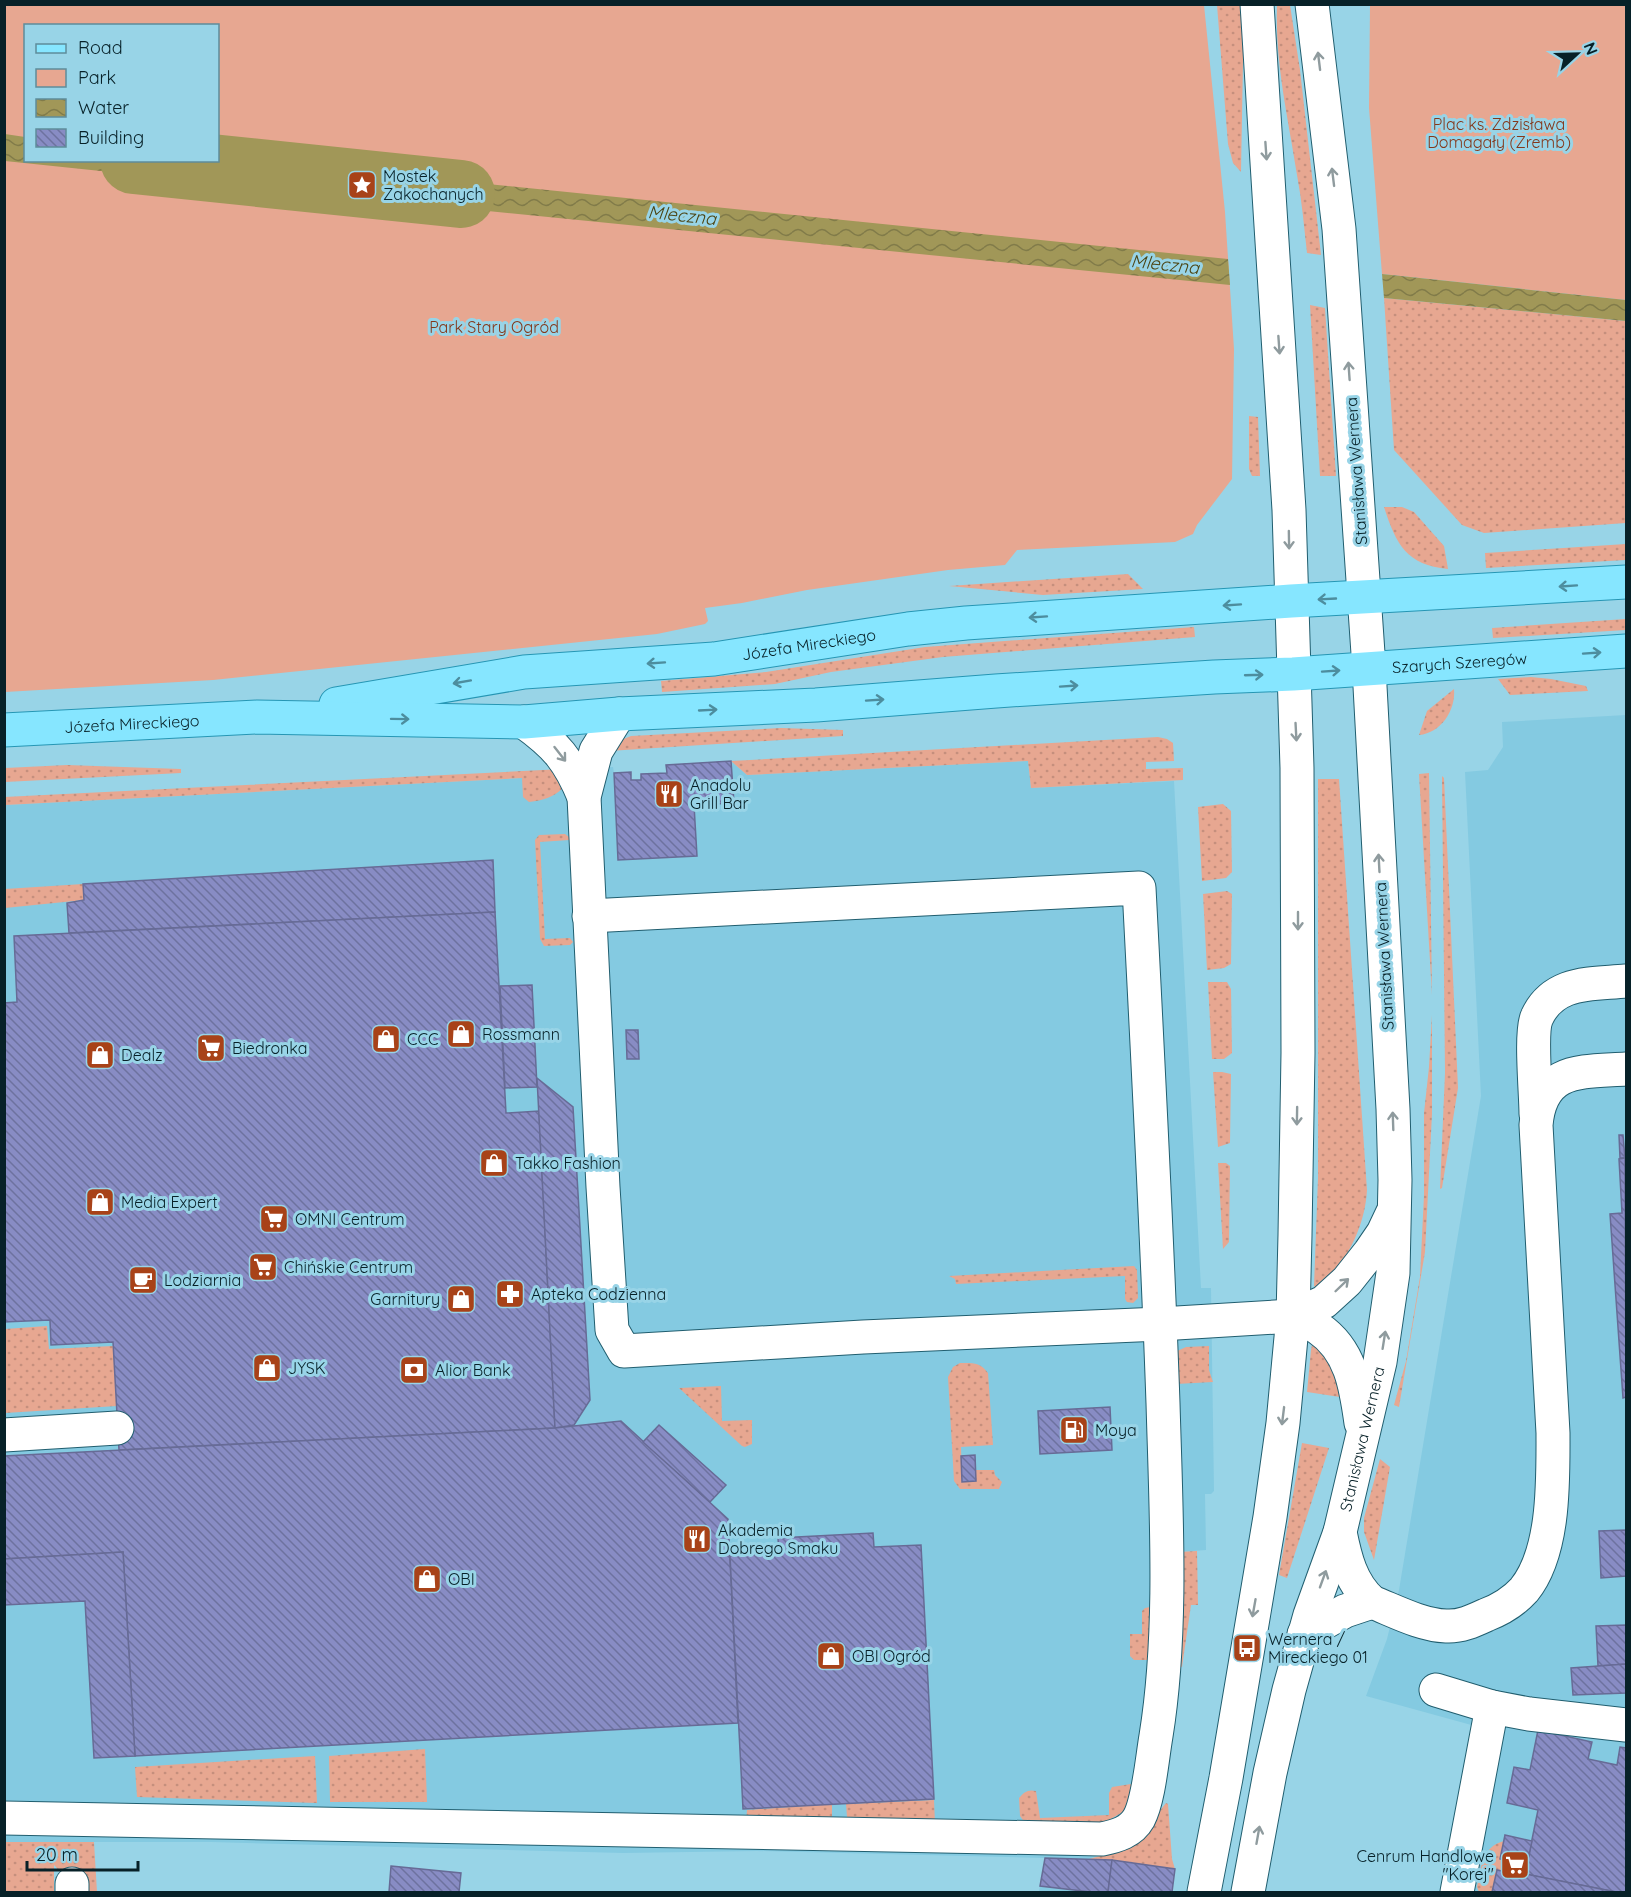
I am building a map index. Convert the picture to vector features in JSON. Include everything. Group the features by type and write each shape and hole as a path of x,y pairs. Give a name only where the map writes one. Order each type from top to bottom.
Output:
{"main road":[{"path":"1364,597 1626,582"},
{"name":"Józefa Mireckiego","path":"258,717 524,672 714,659 966,623 1364,597"},
{"name":"Szarych Szeregów","path":"1293,674 1626,651"},
{"name":"Józefa Mireckiego","path":"10,732 258,717 524,722 619,714 816,705 1214,677 1293,674"}],"street":[{"path":"1204,1893 1270,1517 1293,1316 1298,1053 1298,789 1286,452 1257,4"},
{"name":"Stanisława Wernera","path":"1248,1893 1270,1773 1304,1634 1340,1532 1364,1438 1380,1362 1393,1273 1395,1207 1393,1108 1369,668 1339,230 1312,4"},
{"path":"619,714 596,750 584,797 612,1330 624,1351 1293,1316 1324,1302 1347,1281 1383,1233 1395,1207"},
{"path":"524,722 559,751 574,772 584,797"},
{"path":"4,1818 1102,1839 1126,1832 1138,1818 1144,1802 1162,1698 1166,1561 1160,1324 1139,888 589,916"},
{"path":"1340,1532 1345,1558 1354,1579 1365,1596 1372,1602 1432,1624 1448,1626 1462,1624 1494,1612 1524,1589 1537,1566 1545,1544 1550,1512 1553,1433 1536,1125 1534,1035 1536,1018 1555,994 1567,989 1580,985 1626,981"},
{"path":"1536,1125 1538,1107 1543,1096 1553,1084 1565,1076 1578,1072 1626,1069"},
{"path":"1293,1316 1319,1329 1338,1346 1348,1362 1356,1383 1364,1438"},
{"path":"4,1435 117,1428"},
{"path":"1304,1634 1345,1611 1372,1602"},
{"path":"1436,1690 1492,1707 1529,1714 1626,1725"},
{"path":"1457,1893 1492,1707"}],"shaded area":[{"path":"1626,715 1626,1892 1440,1892 1475,1726 1366,1696 1387,1639 1399,1590 1481,1096 1465,772 1488,770 1503,747 1502,722"},
{"name":"OMNI Centrum","path":"731,761 747,775 1028,761 1031,788 1174,781 1201,1288 1211,1288 1214,1491 1211,1494 1205,1494 1206,1550 1179,1552 1174,1706 1161,1810 1151,1822 1114,1852 1091,1858 1175,1869 1172,1892 1039,1892 1045,1858 757,1851 623,1853 211,1842 5,1842 5,805 522,778 528,771 613,767 614,773 631,772 631,780 641,780 641,774 666,773 666,765"}],"green space":[{"path":"1277,4 1290,5 1300,70 1321,255 1307,253 1280,69"},
{"name":"Park Stary Ogród","path":"5,5 1204,5 1225,212 1234,349 1232,479 1197,525 1193,534 1175,542 1017,550 1005,565 948,570 807,590 705,608 708,621 705,624 657,634 213,680 5,692"},
{"path":"1217,5 1244,5 1241,172 1233,163 1228,144"},
{"name":"Plac ks. Zdzisława Domagały (Zremb)","path":"1370,5 1626,5 1626,300 1382,274 1369,108"},
{"path":"1384,298 1626,321 1626,523 1484,533 1462,525 1394,450"},
{"path":"1310,305 1325,308 1336,476 1320,476"},
{"path":"1249,416 1258,417 1260,476 1252,476 1249,469"},
{"path":"1384,507 1402,507 1414,512 1444,546 1448,569 1422,563 1412,557 1398,542"},
{"path":"1626,544 1626,560 1486,568 1485,553"},
{"path":"1128,574 1143,589 1043,595 949,586"},
{"path":"1626,619 1626,630 1493,638 1492,628"},
{"path":"1194,627 1195,637 943,657 831,672 775,684 662,692 661,681 766,672 925,647"},
{"path":"1531,677 1586,686 1588,691 1510,695 1498,679"},
{"path":"1454,689 1452,705 1446,719 1434,730 1419,735 1427,711"},
{"path":"781,728 843,730 843,736 609,751 621,740 631,736"},
{"path":"1158,737 1173,743 1174,761 1146,762 1146,769 1183,768 1183,780 1031,788 1028,761 747,775 731,761"},
{"path":"67,765 181,769 181,773 5,782 5,768"},
{"path":"563,769 563,788 547,798 529,802 523,797 522,778 5,805 4,797"},
{"path":"1429,773 1432,995 1419,774"},
{"path":"1442,776 1444,778 1458,1088 1440,1189 1445,1073"},
{"path":"1318,779 1339,779 1367,1190 1362,1218 1352,1244 1337,1268 1318,1289 1314,1286 1318,1178"},
{"path":"1223,804 1231,811 1232,872 1226,878 1202,881 1198,807"},
{"path":"565,834 569,840 540,842 545,939 570,938 573,942 570,945 544,946 540,939 535,840 539,835"},
{"path":"83,884 84,900 5,908 5,889"},
{"path":"1227,891 1232,894 1231,964 1224,968 1207,970 1203,894"},
{"path":"1208,982 1227,982 1231,989 1232,1053 1224,1059 1212,1059"},
{"path":"1432,1015 1432,1114 1425,1252 1399,1407 1394,1405 1406,1361 1420,1277 1424,1195 1424,1113"},
{"path":"1213,1072 1231,1074 1230,1143 1218,1147"},
{"path":"1218,1163 1226,1163 1230,1166 1229,1242 1223,1249"},
{"path":"1134,1266 1137,1270 1138,1298 1133,1303 1125,1299 1125,1276 956,1284 955,1279 949,1276"},
{"path":"47,1326 49,1349 113,1346 117,1406 5,1413 5,1329"},
{"path":"1316,1342 1338,1377 1340,1397 1307,1392 1311,1350 1312,1345"},
{"path":"1209,1346 1209,1370 1213,1382 1176,1384 1175,1352 1186,1347"},
{"path":"960,1363 979,1365 988,1373 993,1445 961,1447 962,1482 976,1481 976,1470 994,1470 995,1475 1002,1482 999,1489 960,1489 954,1481 948,1377 953,1367"},
{"path":"721,1386 722,1421 752,1420 752,1444 742,1446 679,1388"},
{"path":"1302,1443 1329,1448 1287,1578 1279,1575"},
{"path":"1380,1459 1390,1467 1374,1560 1364,1532 1364,1518"},
{"path":"1197,1551 1198,1605 1191,1605 1182,1667 1179,1666 1178,1552"},
{"path":"1150,1607 1154,1610 1152,1657 1147,1660 1134,1660 1130,1656 1130,1634 1142,1634 1142,1611"},
{"path":"425,1749 427,1802 330,1802 329,1756"},
{"path":"315,1756 317,1803 137,1797 135,1767"},
{"path":"1131,1784 1137,1786 1139,1791 1123,1812 1100,1825 1025,1823 1020,1816 1019,1798 1031,1790 1036,1791 1040,1818 1109,1815 1109,1793 1112,1787"},
{"path":"934,1800 935,1823 849,1822 847,1817 846,1804"},
{"path":"1166,1803 1168,1804 1172,1859 1175,1869 1089,1859 1114,1852 1151,1822"},
{"path":"832,1804 832,1817 829,1822 746,1821 747,1810"},
{"path":"1504,1841 1500,1859 1504,1860 1502,1871 1497,1870 1492,1892 1479,1892 1477,1887 1484,1859 1491,1848"},
{"path":"5,1842 94,1842 97,1892 78,1887 54,1865 54,1892 5,1892"}],"water":[{"path":"5,134 24,137 24,162 219,162 219,156 351,170 350,197 5,161"},
{"path":"369,172 1228,259 1230,285 368,199"},
{"path":"1382,274 1626,300 1626,321 1384,298"}],"building":[{"path":"731,761 734,803 694,805 697,856 618,860 614,773 631,772 631,780 641,780 641,774 667,773 666,765"},
{"path":"493,860 495,912 69,933 67,903 84,900 83,884"},
{"name":"OMNI Centrum","path":"495,912 506,1113 539,1111 555,1428 119,1450 113,1342 51,1345 50,1320 4,1322 4,1003 17,1002 14,936"},
{"path":"532,985 537,1087 505,1088 500,986"},
{"path":"626,1030 638,1030 639,1059 627,1059"},
{"path":"537,1078 573,1107 590,1400 574,1425 555,1428"},
{"path":"1619,1135 1623,1135 1625,1158 1620,1158"},
{"path":"1625,1158 1626,1397 1623,1398 1610,1214 1622,1213 1619,1159"},
{"path":"1110,1407 1112,1450 1040,1454 1038,1411"},
{"name":"OBI","path":"621,1421 728,1519 738,1723 135,1756 123,1552 4,1559 4,1456 555,1428"},
{"path":"659,1425 726,1485 710,1502 643,1442"},
{"path":"975,1455 976,1481 962,1482 961,1456"},
{"path":"1626,1530 1626,1576 1601,1578 1599,1531"},
{"name":"OBI Ogród","path":"873,1533 874,1547 921,1545 934,1799 743,1809 730,1556 779,1553 778,1538"},
{"path":"123,1552 135,1756 94,1758 85,1601 4,1605 4,1559"},
{"path":"1626,1625 1626,1664 1598,1666 1596,1626"},
{"path":"1626,1664 1626,1693 1573,1695 1571,1668"},
{"path":"1538,1730 1592,1742 1588,1759 1617,1765 1620,1747 1626,1748 1626,1892 1525,1874 1538,1810 1507,1803 1514,1767 1530,1770"},
{"name":"Cenrum Handlowe \"Korej\"","path":"1505,1835 1532,1841 1525,1874 1616,1892 1492,1892 1497,1870 1502,1871 1504,1860 1500,1859"},
{"path":"1045,1858 1112,1860 1108,1892 1040,1886"},
{"path":"1112,1860 1175,1869 1172,1892 1108,1892"},
{"path":"391,1866 461,1873 459,1892 389,1892"}],"waterway":[{"name":"Mleczna","path":"153,162 461,194"}],"place":[{"name":"Mostek Zakochanych","path":"362,185"},
{"name":"Anadolu Grill Bar","path":"669,794"},
{"name":"Rossmann","path":"461,1034"},
{"name":"CCC","path":"386,1039"},
{"name":"Biedronka","path":"211,1048"},
{"name":"Dealz","path":"100,1055"},
{"name":"Takko Fashion","path":"494,1163"},
{"name":"Media Expert","path":"100,1202"},
{"name":"OMNI Centrum","path":"274,1219"},
{"name":"Chińskie Centrum","path":"263,1267"},
{"name":"Lodziarnia","path":"143,1280"},
{"name":"Apteka Codzienna","path":"510,1294"},
{"name":"Garnitury","path":"461,1299"},
{"name":"JYSK","path":"267,1368"},
{"name":"Alior Bank","path":"414,1370"},
{"name":"Moya","path":"1074,1430"},
{"name":"Akademia Dobrego Smaku","path":"697,1539"},
{"name":"OBI","path":"427,1579"},
{"name":"Wernera / Mireckiego 01","path":"1247,1648"},
{"name":"OBI Ogród","path":"831,1656"},
{"name":"Cenrum Handlowe \"Korej\"","path":"1515,1865"}]}
